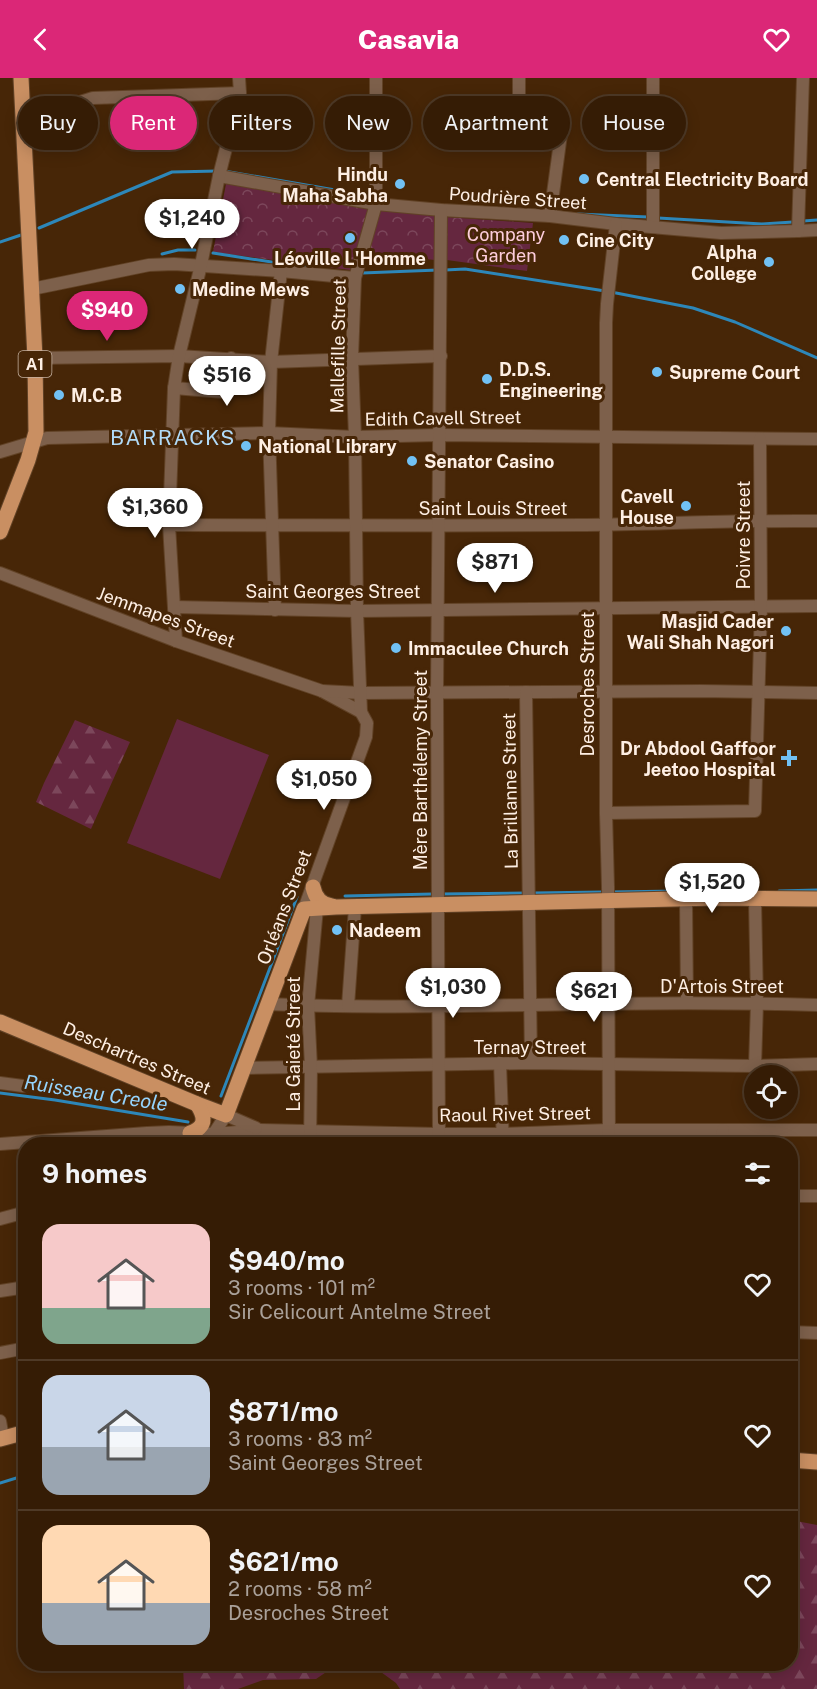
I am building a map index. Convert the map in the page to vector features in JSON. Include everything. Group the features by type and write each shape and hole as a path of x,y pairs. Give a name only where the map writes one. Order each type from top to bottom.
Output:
{"main road":[{"name":"A1","path":"21,78 22,96"},
{"name":"A1","path":"0,532 28,460 36,432 35,358 24,150"},
{"path":"313,887 318,900 336,907"},
{"path":"310,908 355,907 438,897 607,894 686,899 817,899"},
{"name":"Orléans Street","path":"226,1115 267,1004 310,908"},
{"name":"Deschartres Street","path":"0,1022 226,1115"},
{"path":"188,1137 200,1128 203,1120 197,1104"},
{"path":"1,1439 18,1434"},
{"path":"798,1461 817,1462"}],"street":[{"path":"176,641 169,525 174,388 220,172 240,93 239,78"},
{"name":"Mallefille Street","path":"357,611 352,358 355,278 376,204 376,78"},
{"path":"519,78 516,122 562,127 550,212"},
{"path":"653,78 653,227"},
{"path":"798,231 802,78"},
{"path":"98,98 240,93"},
{"name":"Poudrière Street","path":"220,172 376,204 441,210 550,212 616,224 721,233 817,230"},
{"name":"Mère Barthélemy Street","path":"439,1137 437,693 441,210"},
{"name":"Desroches Street","path":"608,1137 605,608 607,304 616,224"},
{"path":"31,283 174,264 355,278"},
{"path":"275,610 269,433 271,362 281,271"},
{"path":"35,358 179,356 271,362 441,356"},
{"path":"174,388 224,392 230,384 231,358"},
{"name":"Edith Cavell Street","path":"0,452 47,438 269,433 355,437 606,436 817,440"},
{"name":"Poivre Street","path":"606,813 755,811 761,607 760,439"},
{"name":"Saint Louis Street","path":"169,525 606,525 761,520 817,521"},
{"name":"Jemmapes Street","path":"0,573 176,641 322,691 362,712"},
{"name":"Saint Georges Street","path":"174,607 357,611 817,606"},
{"name":"Orléans Street","path":"310,908 313,887 366,737 367,723 362,712 360,693 357,611"},
{"name":"Jemmapes Street","path":"322,691 360,693 606,691 817,693"},
{"name":"La Brillanne Street","path":"526,692 531,1063"},
{"path":"686,899 687,1003"},
{"path":"755,899 757,1003 755,1065"},
{"path":"348,1006 355,907"},
{"name":"La Gaieté Street","path":"310,908 308,1006 311,1067 310,1137"},
{"name":"D'Artois Street","path":"267,1004 438,1007 687,1003 817,1005"},
{"name":"Ternay Street","path":"243,1068 531,1063 744,1066"},
{"path":"500,1064 503,1137"},
{"name":"Ternay Street","path":"786,1065 817,1064"},
{"path":"0,1083 23,1086"},
{"path":"213,1137 226,1115"},
{"name":"Deschartres Street","path":"226,1115 260,1130"},
{"name":"Raoul Rivet Street","path":"94,1137 147,1133 188,1137 260,1130 407,1137"},
{"name":"Raoul Rivet Street","path":"526,1137 608,1130 817,1130"},
{"path":"723,1130 723,1137"},
{"name":"Raoul Rivet Street","path":"0,1144 18,1143"},
{"path":"798,1196 817,1196"},
{"path":"0,1219 18,1214"},
{"path":"0,1292 18,1289"},
{"path":"798,1332 817,1333"},
{"path":"0,1353 18,1350"},
{"path":"0,1421 1,1439"}],"green space":[{"path":"226,184 369,207 350,270 213,252"},
{"name":"Company Garden","path":"380,209 437,215 435,260 367,253"},
{"name":"Company Garden","path":"446,217 533,223 527,271 447,260"},
{"path":"177,719 269,755 220,879 127,843"},
{"path":"75,720 130,742 91,829 36,802"},
{"path":"798,1521 817,1525 817,1689 400,1689 396,1683 380,1671 798,1671"},
{"path":"183,1671 328,1671 316,1679 263,1680 238,1689 184,1689"}],"waterway":[{"path":"39,228 172,172 218,171"},
{"path":"224,171 370,196"},
{"path":"578,214 648,217"},
{"path":"658,218 762,224 793,222"},
{"path":"803,221 817,220"},
{"path":"0,242 21,235"},
{"path":"162,254 178,250 195,250"},
{"path":"213,253 310,268"},
{"path":"445,270 465,269 605,291"},
{"path":"362,273 438,270"},
{"path":"611,292 693,308 735,322 817,358"},
{"path":"779,891 817,890"},
{"path":"611,892 679,891"},
{"path":"743,891 753,891"},
{"path":"533,893 604,892"},
{"path":"440,894 526,893"},
{"path":"345,896 433,894"},
{"path":"221,1096 297,897"},
{"name":"Ruisseau Creole","path":"0,1093 188,1122"},
{"path":"0,1483 18,1477"}],"place":[{"name":"Central Electricity Board","path":"584,179"},
{"name":"Hindu Maha Sabha","path":"400,184"},
{"name":"Léoville L'Homme","path":"350,238"},
{"name":"Cine City","path":"564,240"},
{"name":"Alpha College","path":"769,262"},
{"name":"Medine Mews","path":"180,289"},
{"name":"Supreme Court","path":"657,372"},
{"name":"D.D.S. Engineering","path":"487,379"},
{"name":"M.C.B","path":"59,395"},
{"name":"National Library","path":"246,446"},
{"name":"Senator Casino","path":"412,461"},
{"name":"Cavell House","path":"686,506"},
{"name":"Masjid Cader Wali Shah Nagori","path":"786,631"},
{"name":"Immaculee Church","path":"396,648"},
{"name":"Dr Abdool Gaffoor Jeetoo Hospital","path":"789,758"},
{"name":"Nadeem","path":"337,930"}],"district":[{"name":"BARRACKS","path":"173,437"}]}
